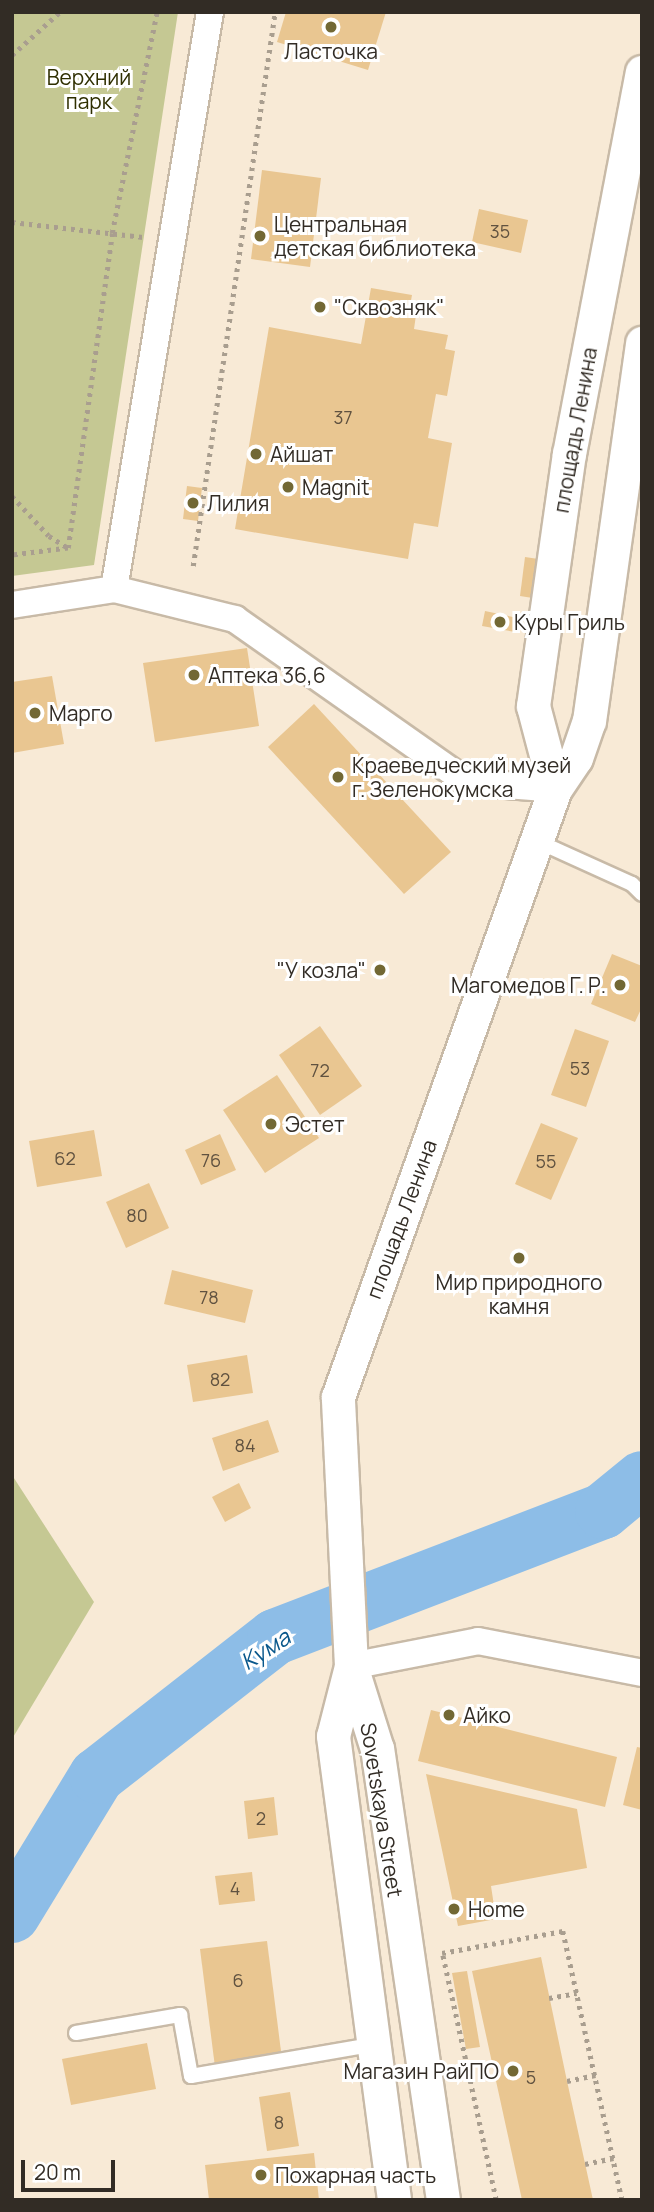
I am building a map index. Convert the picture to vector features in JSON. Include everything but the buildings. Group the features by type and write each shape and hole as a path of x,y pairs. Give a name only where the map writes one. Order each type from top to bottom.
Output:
{"street":[{"path":"114,589 209,12"},
{"name":"площадь Ленина","path":"555,789 533,706 569,454 642,72"},
{"name":"площадь Ленина","path":"351,1666 338,1397 555,789 576,758 589,721 642,343"},
{"path":"12,605 114,589 235,619 467,782 555,789"},
{"path":"351,1666 478,1641 642,1673"},
{"name":"Sovetskaya Street","path":"351,1666 332,1736 371,2045 394,2200"},
{"name":"Sovetskaya Street","path":"351,1666 377,1749 443,2200"}],"lane":[{"path":"537,841 632,884 642,894"},
{"path":"76,2033 180,2015 191,2076 371,2045"}],"path":[{"path":"12,55 60,12"},
{"path":"68,548 112,233 157,12"},
{"path":"193,566 275,12"},
{"path":"12,222 144,237"},
{"path":"12,496 49,536 68,548"},
{"path":"12,555 68,548"},
{"path":"496,2200 442,1953 564,1931 622,2200"},
{"path":"549,1998 577,1993"},
{"path":"567,2081 595,2075"},
{"path":"585,2164 613,2158"}],"green space":[{"name":"Верхний парк","path":"12,12 178,12 94,565 12,576"},
{"path":"12,1475 94,1602 12,1739"}],"waterway":[{"name":"Кума","path":"12,1915 97,1776 275,1637 603,1511 642,1479"}],"place":[{"name":"Ласточка","path":"331,27"},
{"name":"Центральная детская библиотека","path":"260,236"},
{"name":"\"Сквозняк\"","path":"320,307"},
{"name":"Айшат","path":"256,454"},
{"name":"Magnit","path":"288,487"},
{"name":"Лилия","path":"193,503"},
{"name":"Куры Гриль","path":"500,622"},
{"name":"Аптека 36,6","path":"194,675"},
{"name":"Марго","path":"35,713"},
{"name":"Краеведческий музей г. Зеленокумска","path":"338,777"},
{"name":"\"У козла\"","path":"380,970"},
{"name":"Магомедов Г. Р.","path":"620,985"},
{"name":"Эстет","path":"271,1124"},
{"name":"Мир природного камня","path":"519,1258"},
{"name":"Айко","path":"449,1715"},
{"name":"Home","path":"454,1909"},
{"name":"Магазин РайПО","path":"513,2071"},
{"name":"Пожарная часть","path":"261,2175"}]}
